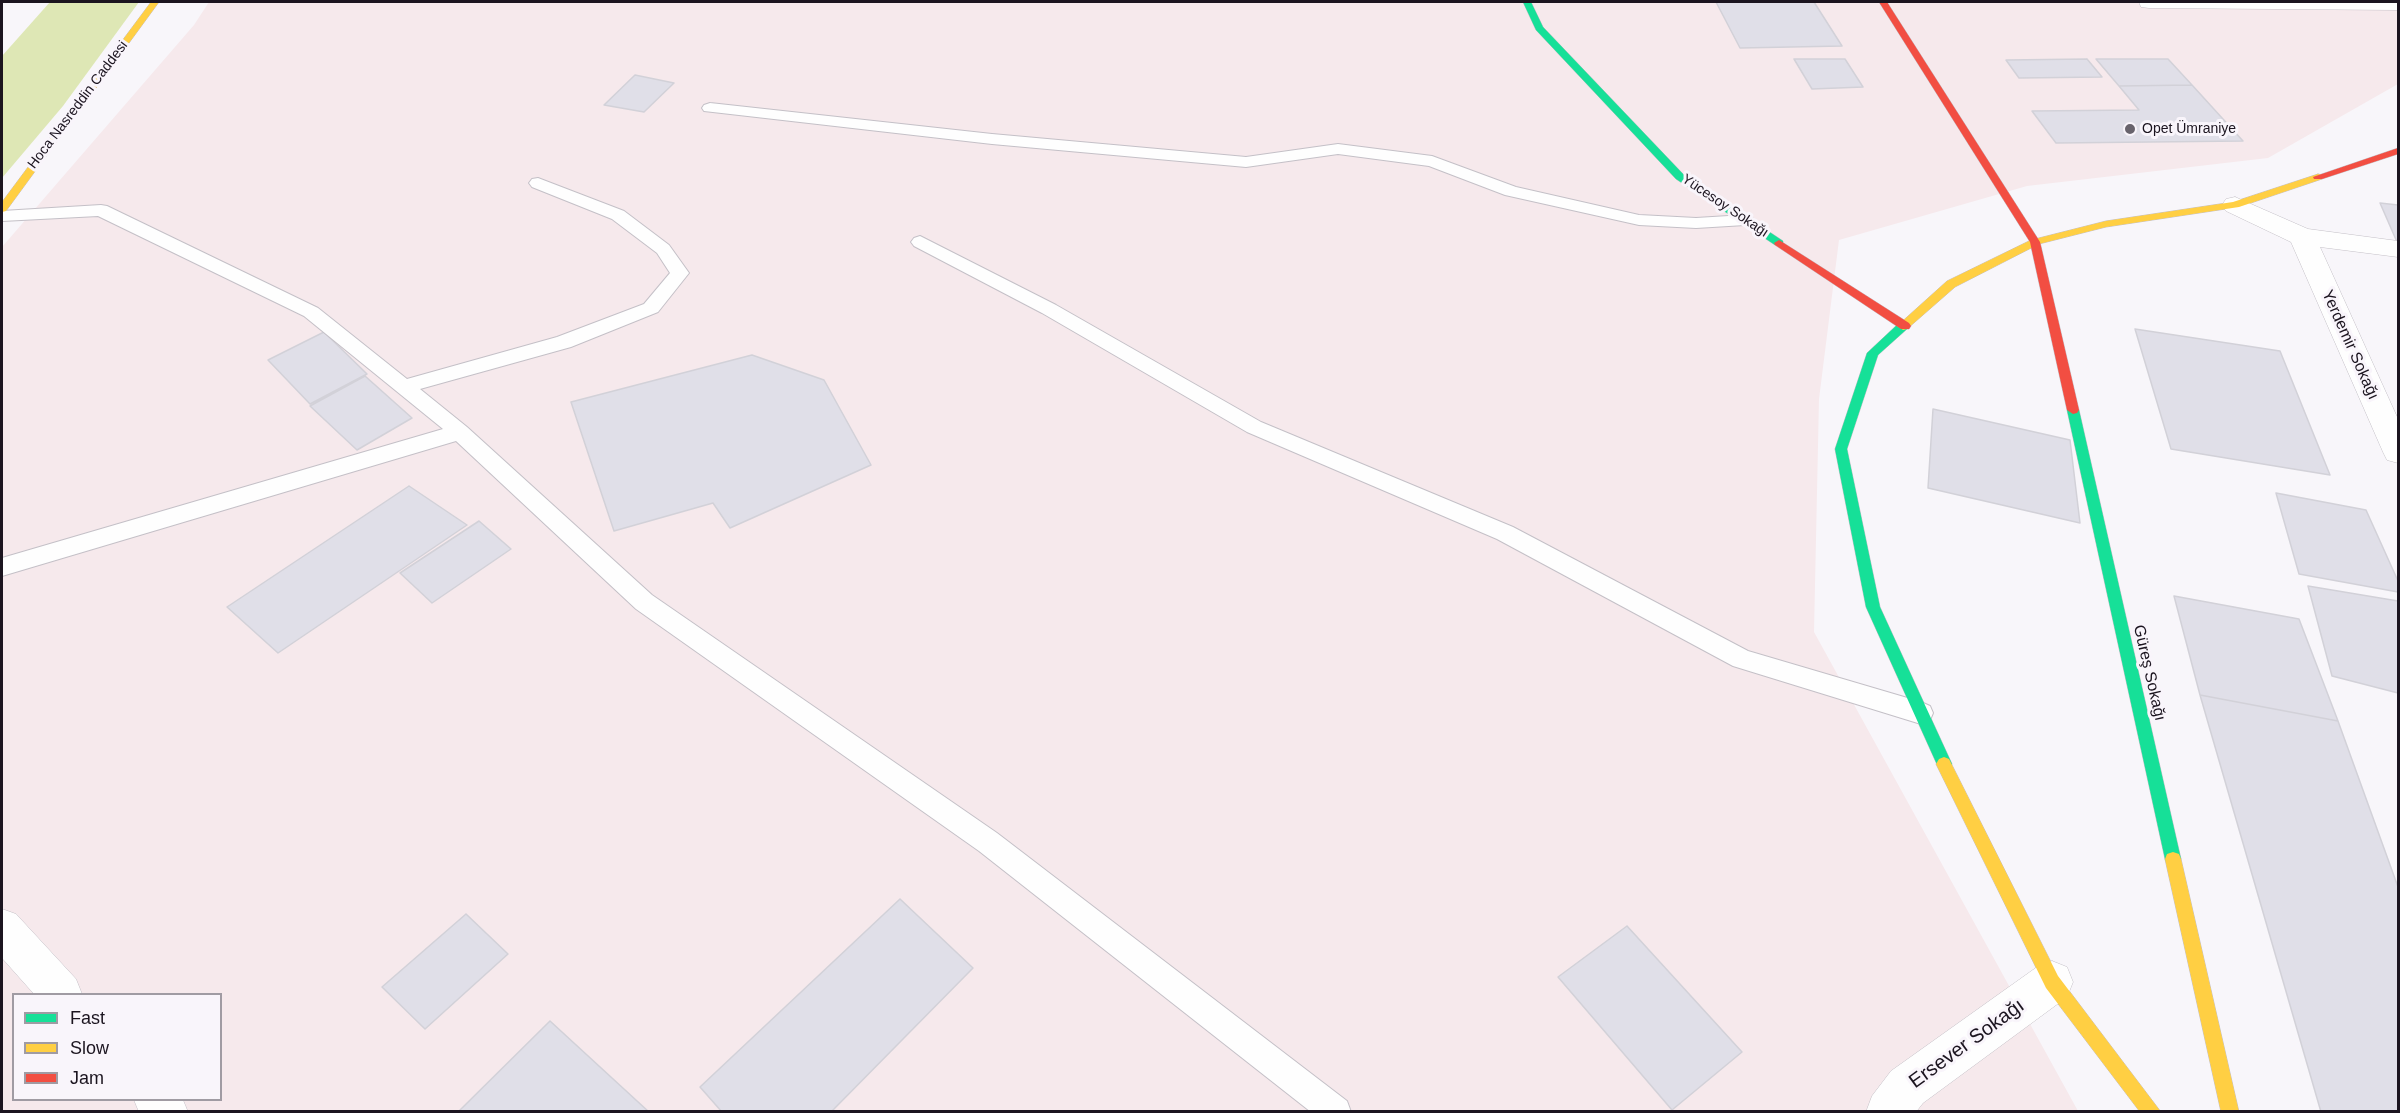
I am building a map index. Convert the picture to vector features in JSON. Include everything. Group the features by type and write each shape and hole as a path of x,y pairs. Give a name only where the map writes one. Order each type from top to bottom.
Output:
{"street":[{"name":"Hoca Nasreddin Caddesi","path":"2,209 155,2"},
{"name":"Yücesoy Sokağı","path":"1527,2 1539,28 1680,177 1905,326"},
{"name":"Güreş Sokağı","path":"1883,2 2035,242 2230,1112"},
{"path":"2149,2 2398,4"},
{"path":"2152,1112 2052,982 1961,801 1873,607 1842,449 1874,353 1951,284 2035,242 2106,224 2235,205 2398,152"},
{"path":"2235,205 2302,237 2398,249"},
{"name":"Yerdemir Sokağı","path":"2302,237 2398,452"},
{"path":"2,928 60,993"},
{"name":"Ersever Sokağı","path":"1888,1112 1907,1087 2052,982"}],"lane":[{"path":"710,108 992,139 1246,162 1338,149 1432,161 1511,191 1639,220 1696,223 1745,220"},
{"path":"404,387 564,342 651,308 680,273 663,249 618,215 538,183"},
{"path":"2,216 101,210 311,312 460,432 644,602 988,842 1336,1112"},
{"path":"920,242 1049,309 1254,427 1506,533 1741,659 1921,713"},
{"path":"2,567 460,432"}],"shaded area":[{"path":"209,2 2398,2 2398,84 2268,158 2027,186 1839,240 1819,399 1814,632 2078,1111 2,1112 2,247 194,25"}],"green space":[{"path":"50,2 139,2 63,106 2,178 2,56"}],"building":[{"path":"1716,2 1814,2 1842,46 1740,48"},
{"path":"1794,59 1845,59 1863,87 1812,89"},
{"path":"2087,59 2102,77 2019,78 2006,60"},
{"path":"2096,59 2168,59 2192,85 2119,86"},
{"path":"635,75 674,83 644,112 604,105"},
{"path":"2192,85 2243,141 2056,143 2032,111 2139,110 2119,86"},
{"path":"2380,203 2398,205 2398,242 2397,242"},
{"path":"2135,329 2280,351 2330,475 2171,449"},
{"path":"324,332 367,374 310,404 268,360"},
{"path":"752,355 824,380 871,465 730,528 713,503 614,531 571,402"},
{"path":"365,376 412,418 357,450 310,406"},
{"path":"1933,409 2070,440 2080,523 1928,488"},
{"path":"409,486 467,525 278,653 227,607"},
{"path":"2276,493 2366,510 2398,581 2398,592 2299,574"},
{"path":"479,521 511,549 432,603 400,573"},
{"path":"2308,586 2398,601 2398,693 2332,676"},
{"path":"2174,596 2299,619 2338,721 2200,695"},
{"path":"2200,695 2338,721 2398,887 2398,1112 2321,1112"},
{"path":"900,899 973,968 831,1112 722,1112 700,1087"},
{"path":"466,914 508,954 425,1029 382,987"},
{"path":"1627,926 1742,1052 1672,1110 1558,977"},
{"path":"550,1021 649,1112 458,1112"}],"traffic: fast":[{"path":"1527,2 1539,28 1680,177 1779,243"},
{"path":"1903,326 1873,353 1841,449 1873,607 1944,764"},
{"path":"2073,410 2173,859"}],"traffic: slow":[{"path":"2,209 155,2"},
{"path":"1903,326 1951,284 2035,242 2106,224 2235,205 2318,177"},
{"path":"1944,764 2052,982 2152,1112"},
{"path":"2173,859 2230,1112"}],"traffic: jam":[{"path":"1883,2 2035,242 2073,410"},
{"path":"2318,177 2398,151"},
{"path":"1779,243 1905,326"}],"place":[{"name":"Opet Ümraniye","path":"2130,129"}]}
